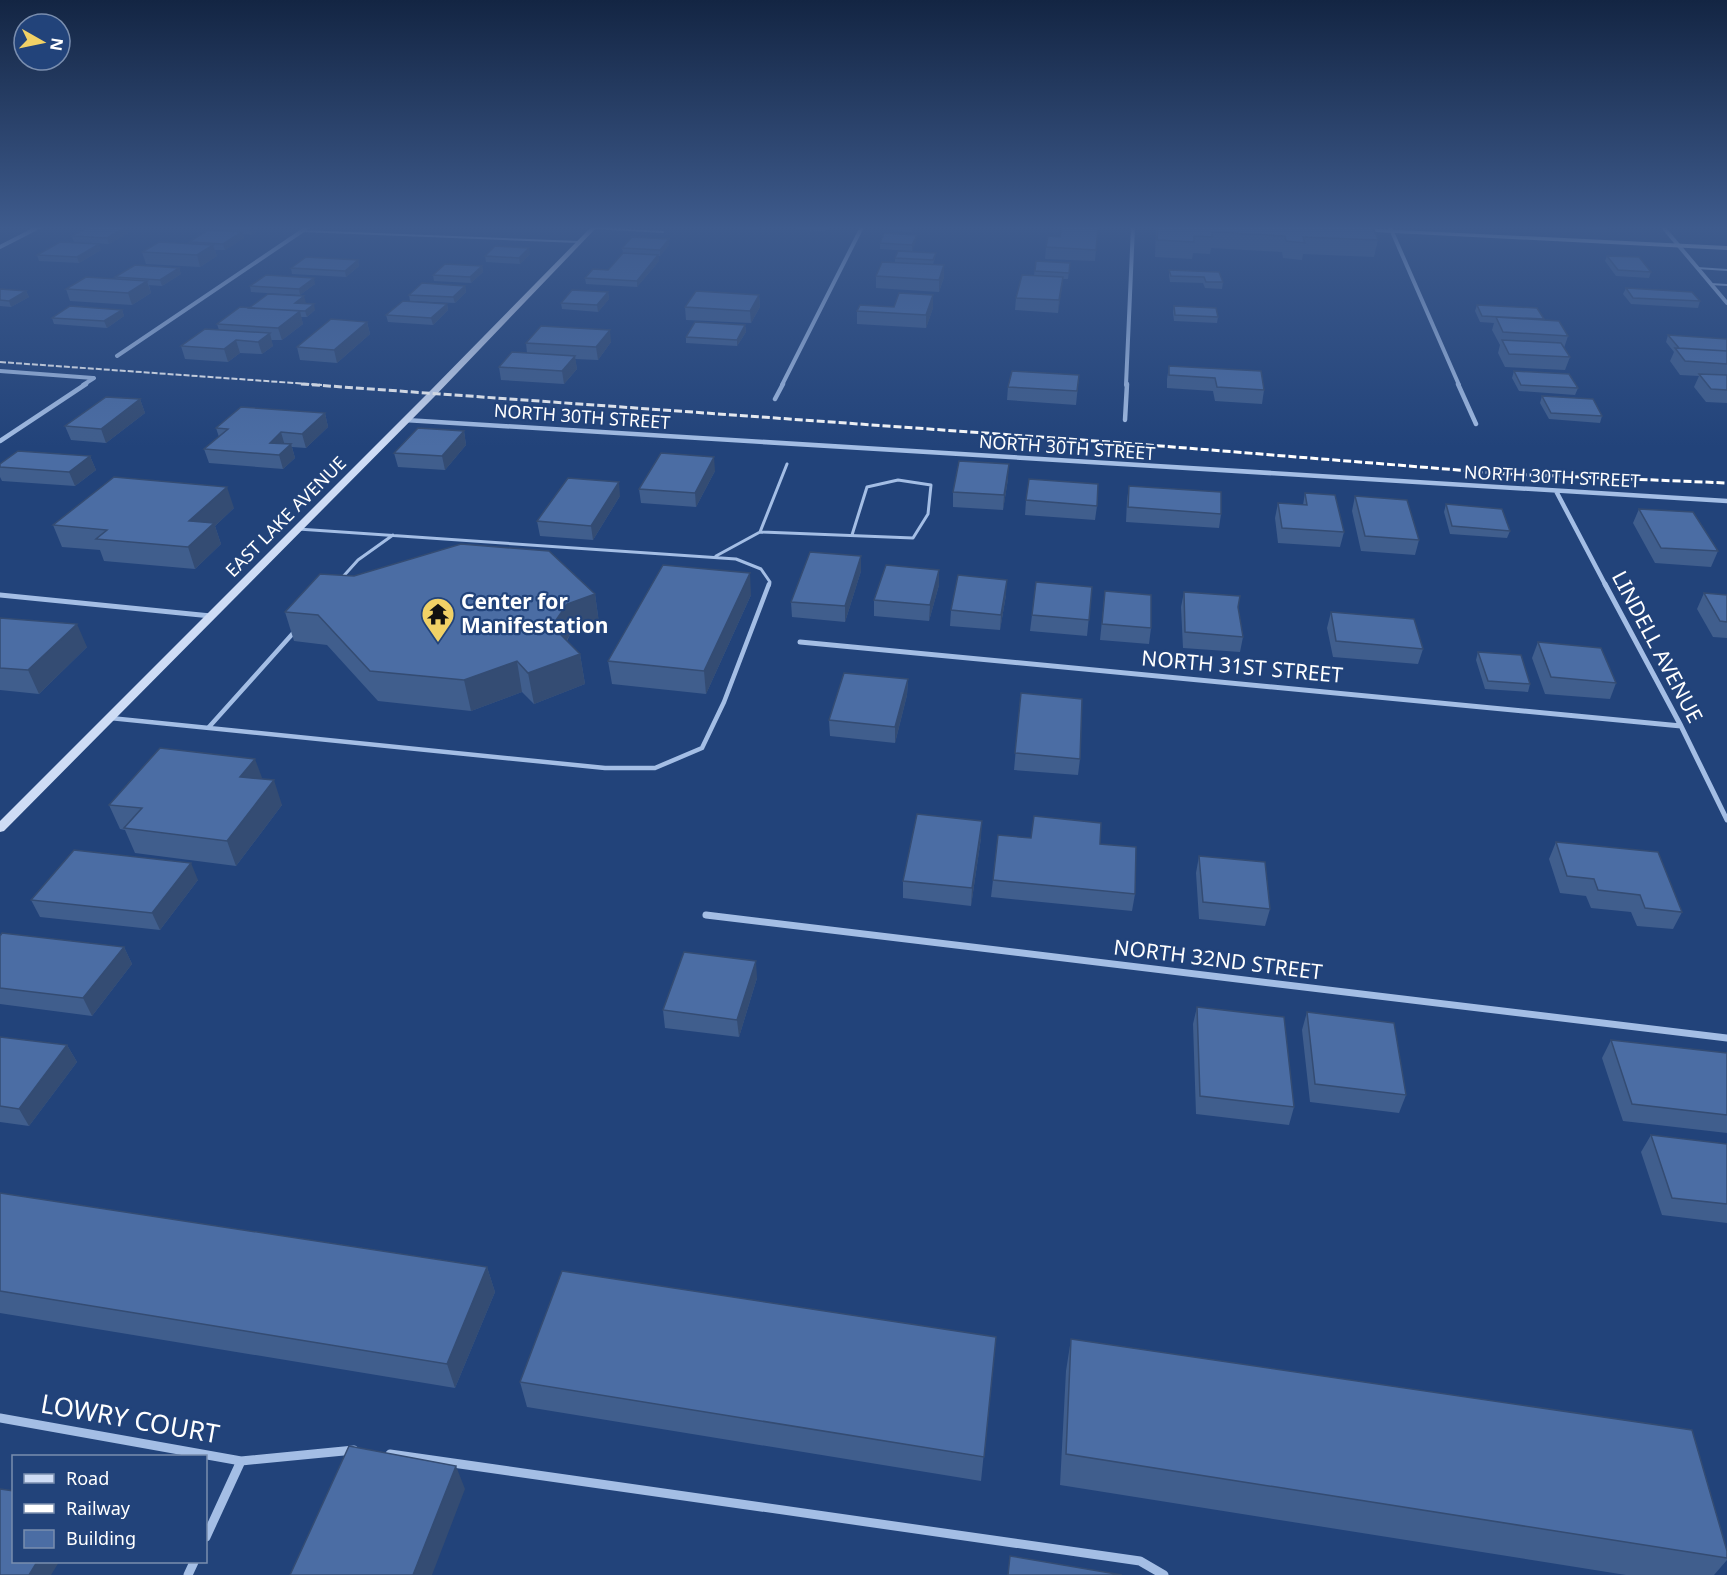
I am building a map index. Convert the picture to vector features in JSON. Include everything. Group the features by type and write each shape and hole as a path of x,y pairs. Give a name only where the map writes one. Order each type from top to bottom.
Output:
{"street":[{"path":"117,356 199,300"},
{"name":"EAST LAKE AVENUE","path":"0,828 522,300"},
{"path":"775,399 825,300"},
{"path":"1125,420 1130,300"},
{"path":"1422,300 1476,424"},
{"path":"0,371 94,378 0,441"},
{"name":"NORTH 30TH STREET","path":"405,420 1727,501"},
{"name":"LINDELL AVENUE","path":"1556,491 1681,726 1727,820"},
{"path":"0,595 212,616"},
{"name":"NORTH 31ST STREET","path":"800,642 1681,726"},
{"name":"NORTH 32ND STREET","path":"706,915 1727,1038"},
{"name":"LOWRY COURT","path":"0,1418 241,1461 207,1535"},
{"path":"241,1461 360,1449"},
{"path":"384,1453 1140,1561 1164,1575"}],"lane":[{"path":"760,532 787,464"},
{"path":"716,556 760,532 913,538 925,527 932,499 931,485 894,479 881,480 867,487 852,535"},
{"path":"110,718 605,768 655,768 702,748 724,702 770,582 761,569 736,559 716,556 298,529"},
{"path":"334,586 358,560 394,535"},
{"path":"209,727 303,621"}],"building":[{"path":"259,300 298,300 295,303 314,304 305,311 249,308"},
{"path":"563,300 601,300 597,305 561,303"},
{"path":"689,300 756,300 750,311 685,307"},
{"path":"896,300 931,300 926,315 857,311 860,305 894,307"},
{"path":"403,301 447,304 431,318 386,315"},
{"path":"1477,305 1537,308 1544,319 1482,316"},
{"path":"70,306 122,310 104,321 52,318"},
{"path":"1174,306 1216,308 1218,317 1175,315"},
{"path":"240,307 300,311 278,328 217,324"},
{"path":"1496,317 1559,321 1568,336 1503,332"},
{"path":"331,319 367,322 334,350 297,347"},
{"path":"695,322 745,325 737,340 686,337"},
{"path":"541,326 610,330 596,347 526,343"},
{"path":"205,329 270,333 258,342 236,340 224,349 181,346"},
{"path":"1668,335 1727,339 1727,351 1679,348"},
{"path":"1502,340 1561,343 1570,357 1509,354"},
{"path":"1675,348 1727,351 1727,364 1685,361"},
{"path":"512,352 575,356 562,371 499,367"},
{"path":"1169,366 1261,371 1264,390 1217,387 1215,378 1169,375"},
{"path":"1012,371 1079,375 1077,391 1008,387"},
{"path":"1514,371 1569,374 1578,388 1521,385"},
{"path":"1699,374 1727,375 1727,390 1711,389"},
{"path":"1542,396 1593,399 1602,416 1551,413"},
{"path":"106,397 140,399 101,429 65,426"},
{"path":"241,407 325,413 302,434 281,432 270,443 291,444 279,455 204,449 228,429 216,428"},
{"path":"418,428 464,431 442,456 394,453"},
{"path":"18,451 90,456 69,472 0,467 0,464"},
{"path":"661,453 714,457 695,493 639,489"},
{"path":"959,461 1009,464 1004,495 953,492"},
{"path":"114,477 227,487 189,521 214,523 188,547 96,539 107,530 53,525"},
{"path":"568,478 619,482 591,526 537,521"},
{"path":"1029,479 1098,484 1097,506 1026,500"},
{"path":"1129,486 1221,492 1221,514 1128,507"},
{"path":"1305,493 1335,495 1344,532 1282,528 1278,503 1307,505"},
{"path":"1355,496 1407,500 1419,540 1365,536"},
{"path":"1446,504 1502,509 1510,531 1452,526"},
{"path":"1639,509 1693,512 1718,551 1661,548"},
{"name":"Center for Manifestation","path":"461,544 549,551 595,594 567,604 552,626 580,654 528,673 517,661 464,680 370,671 318,615 285,612 320,574 354,576"},
{"path":"810,552 861,556 845,606 791,602"},
{"path":"663,565 750,573 704,671 608,661"},
{"path":"886,565 939,570 930,605 874,600"},
{"path":"958,575 1007,580 1001,615 951,610"},
{"path":"1036,582 1092,587 1089,620 1032,615"},
{"path":"1105,591 1151,595 1151,628 1102,624"},
{"path":"1184,592 1240,596 1238,607 1243,637 1185,632"},
{"path":"1704,593 1727,595 1727,622 1720,621"},
{"path":"1331,612 1414,619 1423,649 1336,641"},
{"path":"0,618 77,624 28,670 0,668"},
{"path":"1538,642 1601,648 1616,683 1551,677"},
{"path":"1478,652 1521,655 1530,684 1488,681"},
{"path":"844,673 908,679 895,727 829,720"},
{"path":"1021,693 1082,699 1080,759 1015,753"},
{"path":"160,748 255,759 240,777 274,780 227,841 124,828 142,808 109,805"},
{"path":"917,814 982,821 972,888 903,881"},
{"path":"1034,816 1101,823 1100,844 1136,847 1135,894 993,880 998,835 1031,838"},
{"path":"1556,842 1658,852 1682,912 1645,908 1640,895 1598,890 1594,879 1567,876"},
{"path":"74,850 191,863 152,913 31,900"},
{"path":"1199,856 1265,862 1270,909 1203,902"},
{"path":"2,933 124,947 83,998 0,988 0,936"},
{"path":"684,952 756,961 737,1020 663,1010"},
{"path":"1197,1007 1284,1017 1294,1107 1200,1096"},
{"path":"1307,1012 1394,1023 1406,1095 1315,1084"},
{"path":"0,1037 67,1045 19,1109 0,1106"},
{"path":"1611,1040 1727,1053 1727,1115 1632,1104"},
{"path":"1651,1135 1727,1144 1727,1204 1672,1198"},
{"path":"0,1193 487,1267 447,1364 0,1291"},
{"path":"562,1271 996,1337 984,1457 520,1382"},
{"path":"1071,1339 1692,1430 1727,1551 1727,1558 1066,1454"},
{"path":"349,1446 456,1466 413,1575 290,1575"},
{"path":"0,1489 12,1491 12,1563 36,1563 29,1575 0,1575"},
{"path":"1010,1556 1122,1575 1008,1575"}],"railway":[{"path":"0,362 322,385"},
{"path":"301,384 1124,443 1508,474 1727,483"}],"place":[{"name":"Center for Manifestation","path":"438,643"}]}
